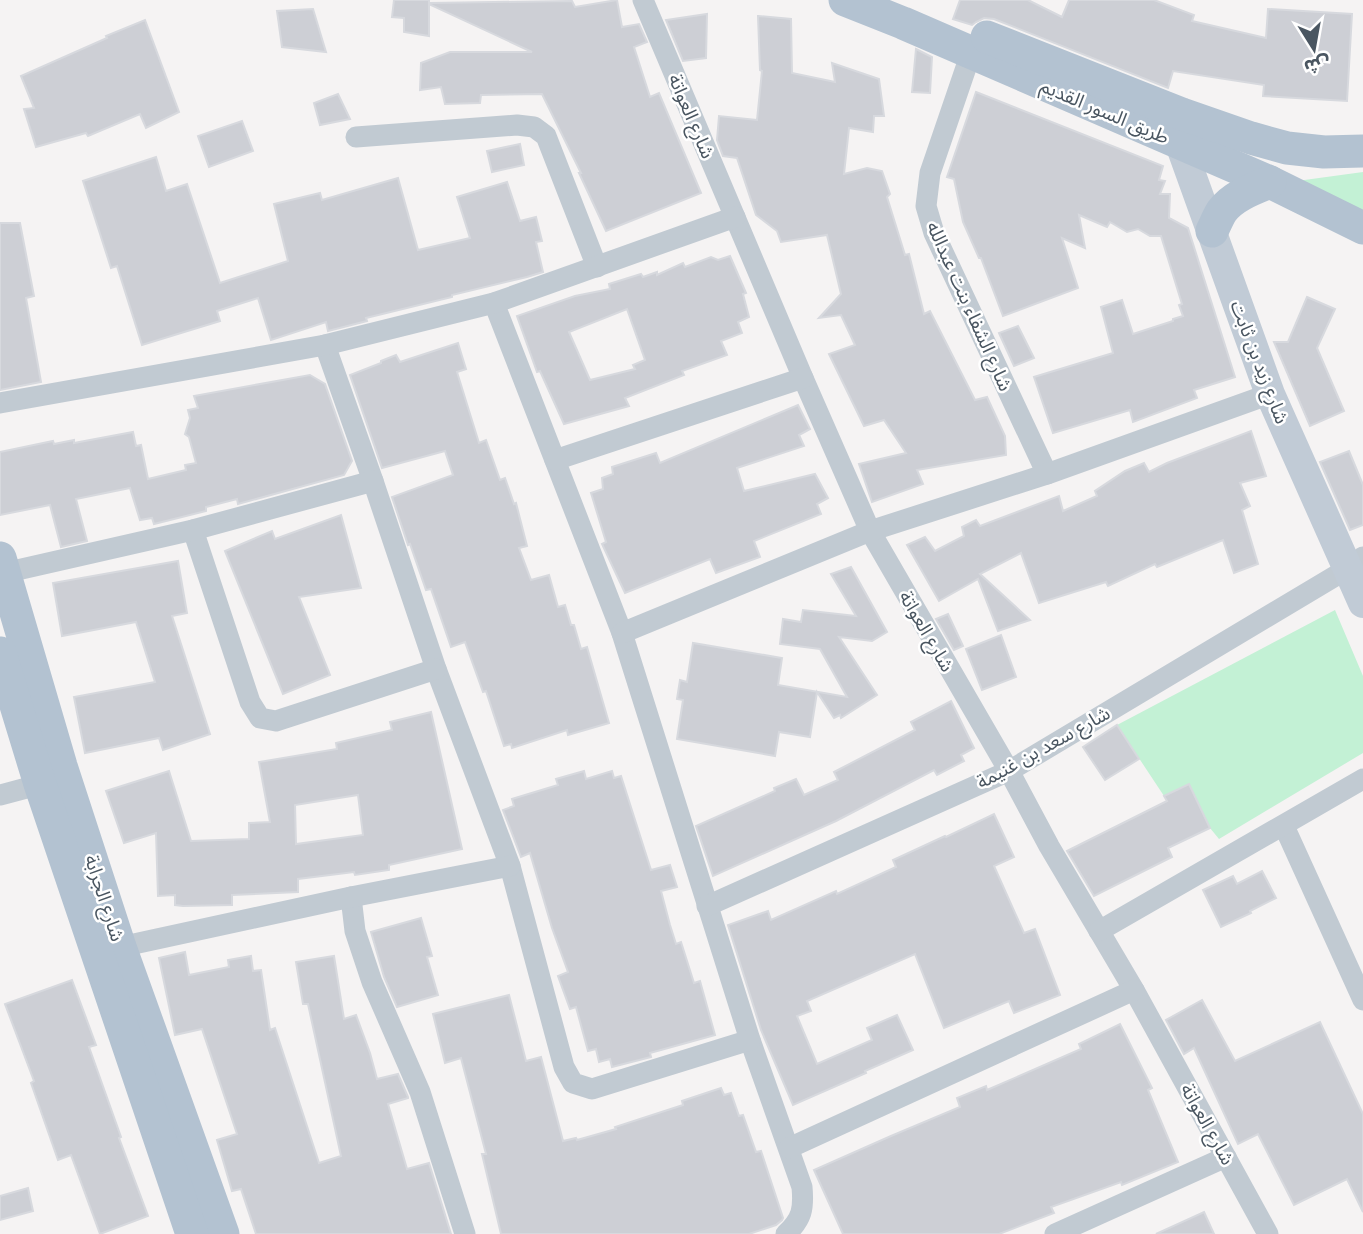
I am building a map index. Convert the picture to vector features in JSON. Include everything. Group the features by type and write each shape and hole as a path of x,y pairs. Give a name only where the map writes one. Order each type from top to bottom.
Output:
{"main road":[{"name":"طريق السور القديم","path":"845,0 971,53 1181,129 1251,138 1287,148 1324,152 1363,151"},
{"name":"طريق السور القديم","path":"889,0 937,17 1181,129 1270,182 1363,228"},
{"path":"1212,232 1221,212 1233,200 1270,182"},
{"name":"شارع الجرابة","path":"2,565 52,781 192,1234"},
{"name":"شارع الجرابة","path":"0,653 120,947 223,1234"}],"street":[{"name":"شارع العواتة","path":"643,0 870,531 1134,990 1268,1234"},
{"name":"شارع الشفاء بنت عبدالله","path":"971,53 930,173 926,206 934,233 1046,474"},
{"path":"356,137 517,125 534,127 546,136 597,267"},
{"name":"شارع زيد بن ثابت","path":"1181,129 1212,232 1270,394 1355,563 1363,603"},
{"path":"0,403 326,345 494,303 735,217"},
{"path":"494,303 622,633 750,1040 802,1187 804,1204 797,1224 786,1234"},
{"path":"326,345 436,668 510,866 564,1067 573,1083 592,1089 750,1040"},
{"path":"555,460 803,378"},
{"path":"622,633 870,531 1046,474 1270,394"},
{"path":"2,565 193,530 373,481"},
{"path":"193,530 250,702 260,718 276,721 436,668"},
{"name":"شارع سعد بن غنيمة","path":"707,906 1009,771 1355,563"},
{"path":"1099,931 1363,779"},
{"path":"0,795 52,781"},
{"path":"1284,825 1363,1000"},
{"path":"120,947 510,866"},
{"path":"351,897 359,944 372,982 419,1092 465,1234"},
{"path":"789,1148 1134,990"},
{"path":"1055,1234 1226,1157"}],"green space":[{"path":"1363,172 1363,214 1297,181"},
{"path":"1335,610 1363,676 1363,753 1219,839 1210,828 1189,785 1164,796 1117,725"}],"building":[{"path":"394,0 429,0 429,3 572,1 575,7 617,0 622,27 639,24 647,42 634,47 650,97 659,93 701,193 606,231 542,94 481,95 480,103 445,104 441,87 420,90 421,63 450,52 532,52 429,4 429,36 404,32 404,18 392,17"},
{"path":"960,0 1028,0 1062,17 1069,0 1154,0 1194,15 1192,21 1266,38 1268,9 1352,14 1347,101 1263,96 1264,85 1173,71 1168,88 994,19 984,18 972,25 953,19"},
{"path":"313,9 326,52 282,47 277,11"},
{"path":"707,14 706,58 683,61 666,20"},
{"path":"758,16 791,19 792,73 835,82 832,63 879,79 884,116 874,116 873,132 849,128 844,174 867,168 882,171 890,194 887,197 905,255 909,254 924,314 930,311 975,400 987,397 1005,436 1006,455 917,470 923,484 872,502 859,464 906,453 884,420 864,426 829,354 855,345 841,315 819,318 841,294 827,235 781,242 777,231 756,215 737,158 723,156 717,140 719,116 757,120 762,71"},
{"path":"145,20 179,112 146,128 140,114 88,136 86,133 36,147 24,109 34,108 21,76"},
{"path":"916,49 932,57 930,93 912,92"},
{"path":"976,92 1163,166 1159,180 1165,181 1160,194 1170,194 1169,218 1188,228 1235,377 1194,390 1197,398 1133,422 1130,410 1053,433 1034,377 1113,353 1101,307 1122,300 1133,334 1183,316 1179,305 1182,304 1161,236 1150,236 1138,229 1127,232 1110,222 1107,227 1079,215 1085,248 1062,238 1078,288 1003,316 981,258 963,222 954,179 947,177"},
{"path":"338,94 350,119 320,125 314,103"},
{"path":"242,121 253,151 209,167 198,136"},
{"path":"520,144 524,165 492,172 487,151"},
{"path":"156,157 166,191 187,184 220,283 288,261 274,204 320,193 322,200 398,178 418,250 470,238 457,197 507,182 520,221 536,217 542,241 536,242 543,272 366,318 367,321 328,331 326,322 271,340 258,298 217,311 220,321 142,345 117,266 111,268 83,181"},
{"path":"0,223 20,223 34,296 26,298 41,382 0,390"},
{"path":"730,256 746,293 743,294 749,317 738,322 742,333 721,341 727,355 682,371 684,375 625,398 629,406 564,424 540,371 537,372 517,316 575,296 610,289 609,284 641,274 643,277 657,272 657,275 683,263 685,267 711,257 718,260","holes":["627,309 645,360 633,365 635,369 590,380 569,332"]},
{"path":"1307,297 1335,309 1317,348 1344,411 1310,426 1274,342 1288,342"},
{"path":"1018,326 1034,358 1014,366 999,333"},
{"path":"458,343 466,369 457,372 479,443 486,440 500,480 505,478 514,504 516,503 527,546 519,548 531,580 549,575 558,607 565,605 581,649 587,647 609,723 568,735 567,730 512,748 511,744 504,746 486,691 483,692 465,642 451,647 431,589 426,590 410,544 408,545 392,497 453,475 445,451 382,468 350,375 396,355 400,362"},
{"path":"310,375 325,384 352,461 344,475 238,504 237,499 206,507 206,511 154,524 152,518 140,520 130,488 76,499 87,541 61,547 50,505 0,515 0,452 53,441 54,444 74,440 74,443 133,432 136,446 141,445 148,479 186,470 185,465 196,463 189,437 185,434 190,418 188,410 198,408 194,396"},
{"path":"798,405 810,429 799,435 804,446 737,468 744,491 815,474 828,498 817,504 821,514 754,541 760,557 716,573 710,559 625,593 602,544 606,542 591,493 603,489 602,478 613,474 612,467 656,453 660,463"},
{"path":"1251,431 1266,476 1240,483 1250,506 1242,510 1258,564 1234,573 1223,540 1157,567 1155,564 1108,586 1106,582 1039,603 1021,553 980,574 1030,620 998,631 978,579 939,601 907,545 925,537 935,551 964,536 962,527 976,520 980,526 1059,496 1063,511 1097,496 1095,491 1125,471 1144,463 1149,472"},
{"path":"1349,451 1363,485 1363,525 1350,530 1320,462"},
{"path":"341,515 361,588 299,597 330,675 283,694 225,551 272,531 275,539"},
{"path":"178,561 187,613 172,616 210,734 163,750 159,738 85,753 74,697 155,682 136,622 62,636 53,583"},
{"path":"851,567 887,632 872,641 839,637 877,695 841,718 840,715 834,718 817,692 810,737 779,732 775,756 677,739 683,700 677,699 680,680 687,682 693,643 782,658 778,685 847,697 820,649 780,644 783,619 801,622 803,610 856,616 831,574"},
{"path":"948,614 963,646 954,650 936,619"},
{"path":"1001,635 1016,677 982,690 966,649"},
{"path":"951,701 974,748 961,755 964,761 937,775 934,770 836,821 713,876 696,826 796,779 804,795 838,780 834,772 915,730 911,722"},
{"path":"431,712 462,849 389,865 389,870 298,879 298,892 232,895 232,905 175,905 175,895 158,896 156,833 124,843 106,791 169,771 191,841 249,839 249,823 270,822 259,762 337,749 336,743 392,730 390,722","holes":["358,795 363,835 296,844 295,805"]},
{"path":"1117,725 1139,759 1105,780 1083,747"},
{"path":"584,771 586,779 612,771 614,778 621,776 651,870 670,865 677,887 661,891 670,925 676,944 681,942 694,983 700,981 715,1035 612,1067 610,1059 599,1062 596,1049 588,1051 576,1007 570,1009 558,976 568,972 530,853 521,857 503,810 514,806 512,799 558,785 556,779"},
{"path":"1189,784 1210,828 1168,848 1172,857 1094,896 1067,851 1167,801 1164,796"},
{"path":"994,814 1014,857 994,866 1024,933 1035,929 1060,995 1014,1013 1009,1001 944,1028 915,954 807,1001 811,1011 797,1016 817,1064 872,1040 867,1028 897,1015 913,1050 793,1105 761,1030 728,925 768,911 771,920 836,891 837,894 896,867 893,860"},
{"path":"1262,871 1276,898 1221,927 1203,890 1233,876 1237,884"},
{"path":"421,918 432,956 427,957 438,995 397,1007 384,977 371,932"},
{"path":"185,952 189,975 229,967 228,960 251,956 253,971 261,970 270,1030 275,1028 319,1163 341,1156 308,1004 303,1004 296,962 334,956 344,1019 356,1015 377,1079 398,1074 408,1097 388,1104 407,1169 429,1163 451,1234 256,1234 241,1189 232,1191 217,1140 237,1134 202,1029 175,1035 159,958"},
{"path":"72,980 96,1045 89,1047 148,1216 100,1234 71,1155 58,1160 31,1083 34,1081 5,1004"},
{"path":"509,995 526,1061 541,1057 563,1141 577,1140 616,1129 615,1127 683,1105 682,1101 721,1088 724,1095 731,1093 739,1116 743,1115 756,1152 761,1151 782,1220 776,1225 749,1234 501,1234 482,1154 486,1154 461,1058 445,1063 433,1014"},
{"path":"1202,1000 1235,1061 1320,1022 1363,1114 1363,1212 1347,1179 1294,1205 1258,1134 1238,1144 1194,1048 1184,1054 1166,1020"},
{"path":"1120,1024 1152,1088 1148,1090 1178,1162 1122,1185 1121,1182 1051,1207 1054,1213 999,1234 843,1234 814,1170 960,1107 957,1098 986,1086 987,1090 1081,1049 1079,1044"},
{"path":"28,1188 33,1211 0,1220 0,1196"},
{"path":"1204,1212 1214,1234 1156,1234"}]}
